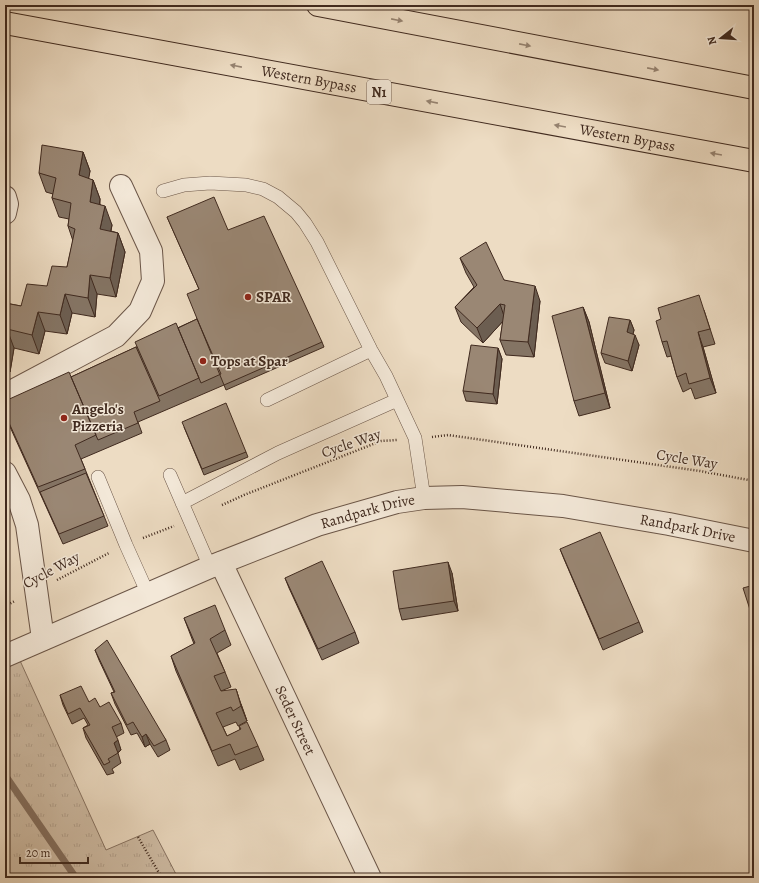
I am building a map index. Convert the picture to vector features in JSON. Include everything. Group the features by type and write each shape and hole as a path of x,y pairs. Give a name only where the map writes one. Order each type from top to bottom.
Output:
{"highway":[{"path":"318,5 754,88"},
{"name":"Western Bypass","path":"5,23 754,161"}],"street":[{"path":"5,395 116,336 140,310 153,280 151,251 121,186"},
{"path":"5,197 7,204 5,213"},
{"path":"5,473 19,500 27,526 43,639"},
{"name":"Randpark Drive","path":"5,656 215,565 317,525 397,502 424,498 462,497 563,506 669,524 754,541"},
{"name":"Seder Street","path":"215,565 370,878"}],"lane":[{"path":"163,191 184,185 210,183 246,185 263,188 278,197 296,212 313,236 398,400 415,438 424,498"},
{"path":"267,400 371,350"},
{"path":"182,503 278,453 398,400"},
{"path":"170,474 190,520 215,565"},
{"path":"98,477 148,594"}],"path":[{"name":"Cycle Way","path":"5,606 103,555 190,520 244,495 381,442 448,435 700,471 754,481"},
{"path":"138,837 162,878"}],"green space":[{"path":"5,635 17,654 106,850 153,830 178,878 5,878"}],"building":[{"path":"42,145 83,152 79,175 93,180 90,202 105,206 100,229 118,233 110,278 90,275 88,298 65,294 60,315 38,312 32,335 7,329 5,341 5,303 21,306 27,284 47,286 52,266 67,267 75,229 68,226 71,203 52,198 56,178 39,173"},
{"name":"SPAR","path":"214,197 228,230 264,216 322,342 224,385 187,294 199,289 167,217"},
{"path":"486,242 504,280 535,286 528,342 500,340 505,305 500,304 477,328 455,307 477,285 460,258"},
{"path":"699,295 710,329 698,332 710,378 689,384 686,373 677,377 667,341 662,342 656,321 661,319 658,308"},
{"path":"583,307 605,393 574,401 552,316"},
{"path":"609,317 630,320 627,332 635,335 628,361 601,353"},
{"name":"Tops at Spar","path":"197,319 221,374 201,383 178,328"},
{"path":"176,323 199,378 159,396 135,342"},
{"path":"471,345 498,348 493,394 463,391"},
{"path":"136,347 160,401 134,412 138,423 98,440 71,377"},
{"path":"69,372 96,435 75,445 85,469 38,487 5,414 5,401"},
{"path":"226,403 246,452 202,469 182,422"},
{"path":"86,473 104,516 59,534 40,492"},
{"path":"600,532 639,622 599,639 560,549"},
{"path":"322,561 355,632 318,649 285,578"},
{"path":"448,562 454,601 399,609 393,571"},
{"path":"754,585 754,622 743,588"},
{"path":"215,605 225,630 210,639 225,672 214,676 221,691 236,689 241,706 233,711 231,707 216,713 227,736 241,729 239,726 247,722 258,746 235,755 230,744 212,751 171,656 195,643 184,618"},
{"path":"107,640 166,740 154,746 146,734 142,737 133,722 127,725 111,693 115,692 95,650"},
{"path":"81,686 89,702 95,698 100,707 109,702 121,723 112,727 118,740 114,743 118,753 108,759 110,762 104,765 83,728 90,725 80,708 68,714 60,695"}],"waterway":[{"path":"5,775 76,878"}],"place":[{"name":"SPAR","path":"248,297"},
{"name":"Tops at Spar","path":"203,361"},
{"name":"Angelo's Pizzeria","path":"64,418"}]}
